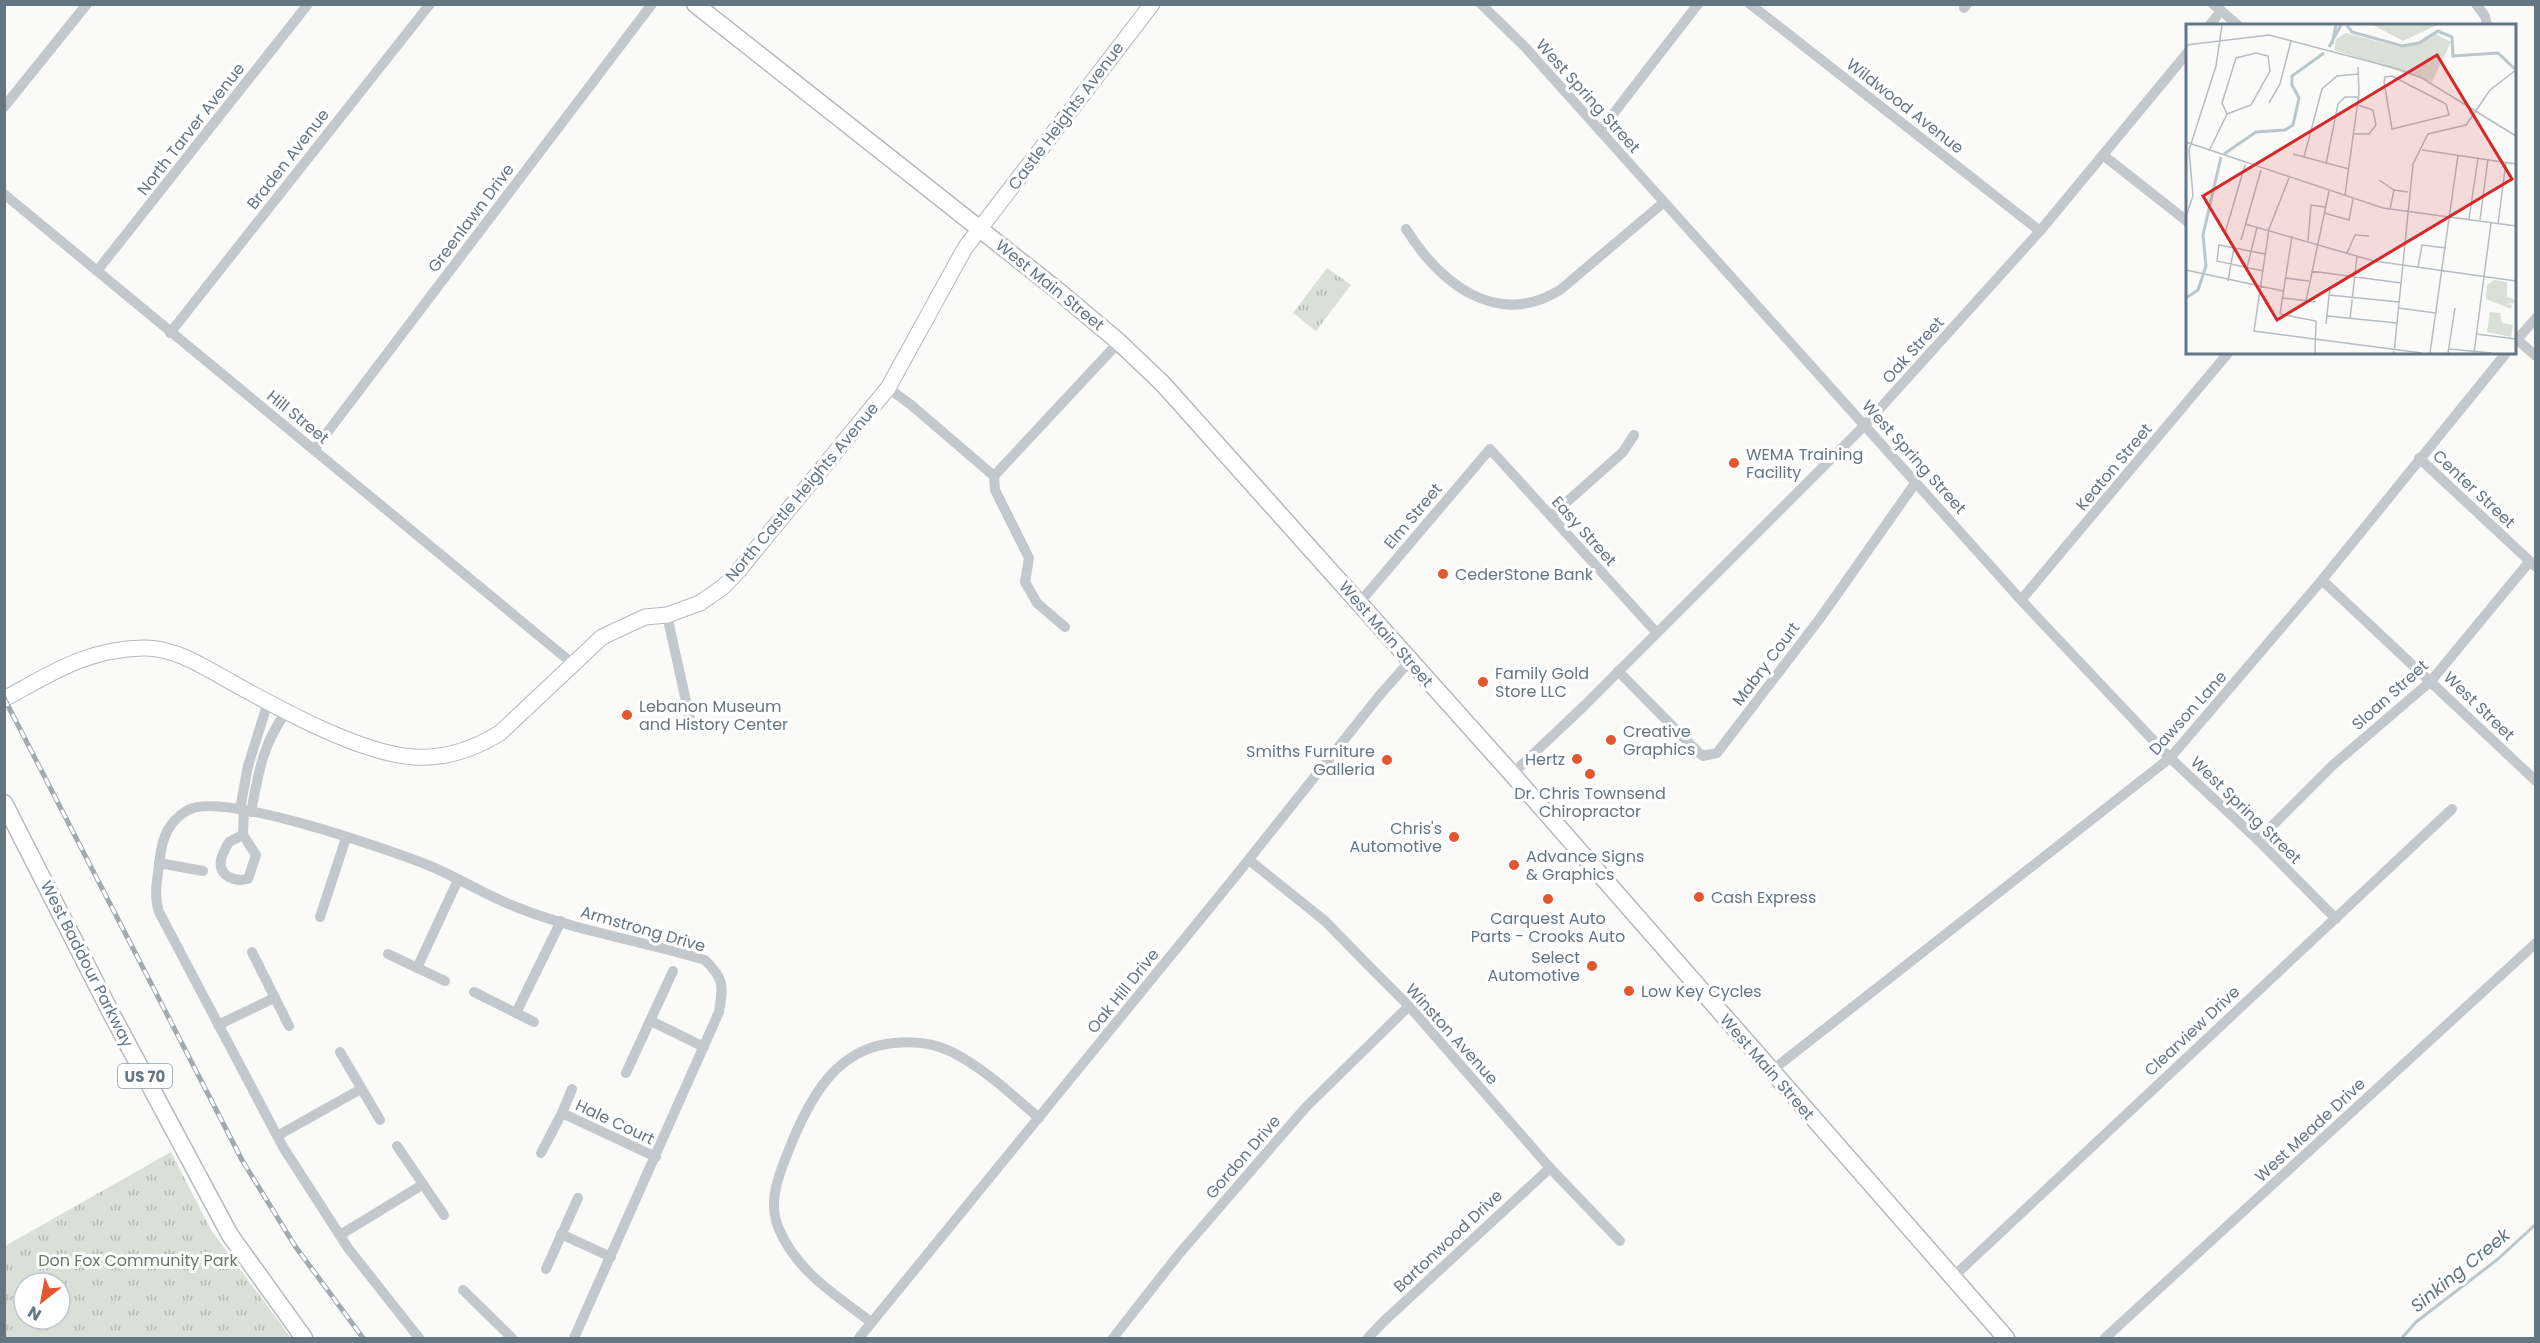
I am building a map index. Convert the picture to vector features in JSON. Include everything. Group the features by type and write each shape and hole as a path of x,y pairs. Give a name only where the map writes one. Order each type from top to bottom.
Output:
{"main road":[{"name":"West Main Street","path":"695,4 849,128 981,229 1119,342 1196,418 1360,602 1409,662 1512,774 1770,1072 2006,1338"},
{"name":"West Baddour Parkway","path":"4,802 111,1013 230,1235 304,1338"}],"street":[{"path":"4,107 87,4"},
{"name":"North Tarver Avenue","path":"97,271 308,4"},
{"name":"Braden Avenue","path":"170,333 430,4"},
{"name":"Greenlawn Drive","path":"314,450 652,4"},
{"name":"Castle Heights Avenue","path":"981,229 1152,4"},
{"name":"West Spring Street","path":"1481,4 1525,47 2021,600 2170,759 2258,840 2336,919"},
{"path":"1600,131 1698,4"},
{"name":"Wildwood Avenue","path":"1750,4 2040,231"},
{"path":"2476,4 2485,16 2487,24"},
{"path":"2210,24 2217,8 2237,24"},
{"name":"Oak Street","path":"1512,774 1865,425 2040,231 2186,53"},
{"path":"2103,155 2186,221"},
{"name":"Hill Street","path":"4,194 572,663"},
{"path":"1406,229 1433,265 1463,291 1493,302 1519,304 1546,298 1560,290 1663,203"},
{"name":"North Castle Heights Avenue","path":"4,699 76,661 104,651 144,647 164,650 183,657 286,712 383,751 412,757 449,754 485,742 500,733 602,637 645,617 667,615 700,603 723,586 888,388 949,274 965,248 981,229"},
{"path":"2535,318 2516,340 2535,356"},
{"path":"994,476 1119,342"},
{"name":"Keaton Street","path":"2021,600 2227,354"},
{"name":"Dawson Lane","path":"1770,1072 2170,759 2322,580 2505,354"},
{"path":"888,388 994,476 995,489 1029,558 1025,582 1037,603 1065,627"},
{"path":"1551,516 1623,452 1634,435"},
{"name":"Elm Street","path":"1360,602 1490,449"},
{"name":"Easy Street","path":"1490,449 1656,632"},
{"name":"Center Street","path":"2419,458 2533,564"},
{"name":"Mabry Court","path":"1618,671 1698,752 1704,756 1717,753 1821,617 1916,482"},
{"name":"Sloan Street","path":"2258,840 2333,765 2431,681 2533,564"},
{"name":"West Street","path":"2322,580 2535,781"},
{"path":"667,615 691,724"},
{"name":"Oak Hill Drive","path":"859,1338 1249,860 1379,696 1409,662"},
{"path":"243,835 248,766 268,702"},
{"path":"245,810 263,753 271,734 286,712"},
{"name":"Armstrong Drive","path":"419,1338 340,1235 277,1136 159,912 155,900 162,840 169,826 190,809 214,806 245,810 346,838 430,866 516,907 705,960 717,972 723,987 719,1012 574,1338"},
{"name":"Clearview Drive","path":"1953,1277 2452,809"},
{"path":"320,917 346,838"},
{"name":"Winston Avenue","path":"1249,860 1325,921 1409,1006 1550,1168 1620,1241"},
{"path":"159,863 203,871"},
{"path":"417,968 458,880"},
{"path":"516,1013 561,921"},
{"name":"West Meade Drive","path":"2105,1338 2535,943"},
{"path":"252,952 289,1026"},
{"path":"388,954 444,981"},
{"path":"626,1074 673,971"},
{"path":"474,992 534,1022"},
{"path":"218,1024 274,998"},
{"name":"Gordon Drive","path":"1113,1338 1179,1254 1306,1107 1409,1006"},
{"path":"651,1022 704,1047"},
{"path":"871,1322 813,1278 801,1265 788,1248 774,1214 773,1198 792,1143 815,1094 826,1079 841,1065 870,1046 915,1042 950,1051 967,1060 1040,1118"},
{"path":"340,1052 380,1120"},
{"path":"277,1136 361,1089"},
{"name":"Hale Court","path":"541,1153 572,1089"},
{"name":"Hale Court","path":"562,1113 656,1157"},
{"path":"397,1146 444,1215"},
{"name":"Bartonwood Drive","path":"1368,1338 1550,1168"},
{"path":"340,1235 422,1185"},
{"path":"546,1269 578,1198"},
{"path":"561,1234 611,1257"},
{"path":"463,1290 512,1338"}],"green space":[{"path":"1327,268 1351,285 1316,331 1293,313"},
{"name":"Don Fox Community Park","path":"171,1152 211,1230 291,1338 5,1338 5,1246"}],"waterway":[{"name":"Sinking Creek","path":"2402,1338 2416,1322 2498,1259 2536,1224"}],"railway":[{"path":"4,698 242,1160 295,1246 363,1338"}],"place":[{"name":"WEMA Training Facility","path":"1734,463"},
{"name":"CederStone Bank","path":"1443,574"},
{"name":"Family Gold Store LLC","path":"1483,682"},
{"name":"Lebanon Museum and History Center","path":"627,715"},
{"name":"Creative Graphics","path":"1611,740"},
{"name":"Hertz","path":"1577,759"},
{"name":"Smiths Furniture Galleria","path":"1387,760"},
{"name":"Dr. Chris Townsend Chiropractor","path":"1590,774"},
{"name":"Chris's Automotive","path":"1454,837"},
{"name":"Advance Signs & Graphics","path":"1514,865"},
{"name":"Cash Express","path":"1699,897"},
{"name":"Carquest Auto Parts - Crooks Auto","path":"1548,899"},
{"name":"Select Automotive","path":"1592,966"},
{"name":"Low Key Cycles","path":"1629,991"}]}
